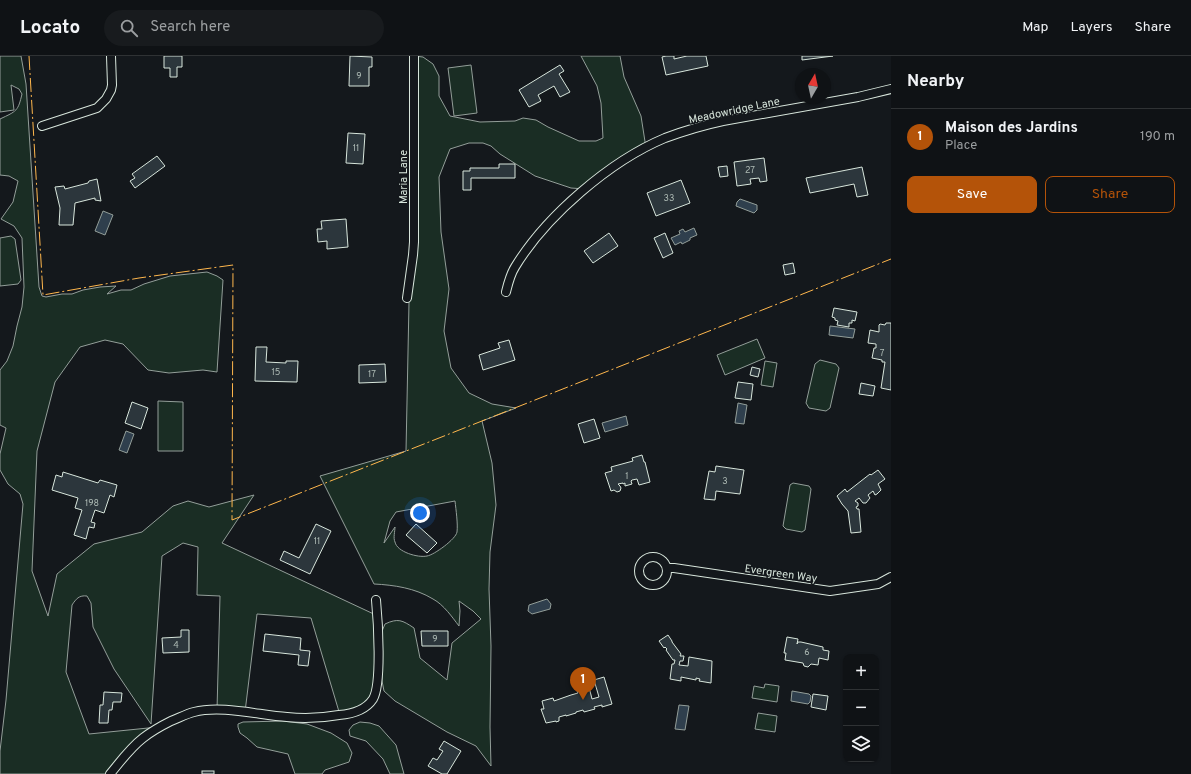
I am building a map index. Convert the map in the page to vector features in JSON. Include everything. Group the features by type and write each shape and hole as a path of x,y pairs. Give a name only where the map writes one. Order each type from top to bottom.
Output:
{"street":[{"path":"42,126 97,108 106,99 112,85 111,56"},
{"name":"Maria Lane","path":"407,298 414,242 414,56"},
{"name":"Meadowridge Lane","path":"506,292 510,277 515,267 535,239 556,215 585,189 638,152 665,139 701,126 858,97 891,89"},
{"name":"Evergreen Way","path":"667,568 830,591 878,584 891,577"},
{"path":"110,774 142,739 158,728 193,712 205,710 231,711 289,717 320,718 352,714 363,709 373,699 378,680 378,616 376,600"}],"green space":[{"path":"0,56 21,56 26,84 39,287 42,296 46,297 72,294 83,290 116,286 107,294 121,290 131,290 144,284 170,276 207,272 223,280 217,372 203,370 169,373 148,370 123,344 105,340 80,347 55,382 37,451 32,571 48,616 57,574 94,544 142,532 173,506 188,501 209,507 254,495 222,543 378,616 378,680 368,705 340,715 311,618 257,614 245,712 217,710 220,596 197,595 198,547 183,543 162,556 151,724 114,669 93,627 91,603 87,596 78,598 72,605 66,672 89,734 158,727 110,774 0,774 0,751 6,700 23,504 20,494 8,484 0,470 0,454 6,428 0,425 0,370 7,361 13,346 22,307 24,287 22,238 14,226 1,219 13,202 18,181 9,176 0,175 0,119 16,110 22,94 19,89 11,85 14,110 0,112"},
{"path":"414,56 423,57 433,64 439,76 439,96 450,116 480,122 515,121 523,118 536,120 579,141 596,141 603,138 601,103 597,86 581,56 620,56 624,77 641,116 646,148 585,189 571,188 535,176 500,154 491,146 483,143 469,143 450,149 439,177 441,232 449,289 444,331 451,368 469,393 492,404 516,408 482,421 492,463 496,505 490,552 489,589 491,646 491,766 476,746 447,732 395,701 384,691 382,681 380,636 385,624 393,621 400,621 414,628 420,658 447,680 452,643 481,619 459,601 459,626 441,604 426,595 404,588 374,584 320,476 406,451","holes":["455,501 457,525 456,535 434,553 427,556 413,555 400,549 394,540 395,527 384,543 390,521 396,512"]},
{"path":"471,65 477,113 454,116 448,68"},
{"path":"11,236 15,239 21,280 18,284 0,286 0,238"},
{"path":"757,339 765,358 725,375 717,355"},
{"path":"820,360 836,364 839,368 830,408 826,411 809,408 806,403 815,364"},
{"path":"765,361 777,363 773,387 761,385"},
{"path":"158,401 183,402 183,451 158,451"},
{"path":"793,483 809,486 811,489 805,530 802,532 786,529 783,526 790,485"},
{"path":"765,684 779,686 777,702 752,698 754,686 764,688"},
{"path":"758,713 777,716 775,732 755,729"},
{"path":"283,721 307,724 331,733 347,743 352,753 349,762 325,770 322,774 295,774 288,754 257,747 240,733 238,727 238,724 243,722"},
{"path":"360,722 379,726 396,745 404,774 390,774 383,759 366,741 350,736 349,730 353,725"}],"water":[{"path":"740,199 757,205 757,210 754,213 736,206"},
{"path":"103,211 113,215 105,235 95,231"},
{"path":"694,228 697,235 682,244 681,242 675,245 671,238 680,234 679,231 683,229 685,232"},
{"path":"830,326 855,329 853,338 829,335"},
{"path":"738,403 747,405 744,424 735,423"},
{"path":"626,416 628,425 605,432 602,423"},
{"path":"126,431 134,434 127,453 119,450"},
{"path":"547,599 551,604 550,609 532,614 528,611 529,605"},
{"path":"792,691 809,694 811,696 810,702 808,704 791,701"},
{"path":"679,705 689,706 685,730 675,729"}],"building":[{"path":"164,56 182,56 182,67 177,67 177,77 170,77 170,68 164,68"},
{"path":"350,56 372,57 372,67 369,67 369,86 349,86"},
{"path":"674,56 674,59 687,56 706,56 708,66 666,75 662,57"},
{"path":"802,56 833,56 802,60"},
{"path":"560,65 564,71 559,74 570,92 560,97 554,86 538,95 541,101 529,107 519,90"},
{"path":"348,133 365,134 363,164 346,163"},
{"path":"157,156 165,166 135,188 130,181 135,178 132,174"},
{"path":"764,158 767,181 760,182 759,178 750,179 751,184 737,186 734,162"},
{"path":"499,164 515,164 515,178 471,178 471,190 463,190 463,171 470,171 470,168 499,168"},
{"path":"727,166 728,176 720,177 718,167"},
{"path":"862,167 868,195 857,197 854,184 810,193 806,178"},
{"path":"97,179 101,201 95,200 95,198 75,203 73,225 59,225 60,208 55,187 64,186 65,189"},
{"path":"681,180 690,203 656,216 647,193"},
{"path":"346,219 348,247 327,249 327,241 318,242 317,229 322,229 321,221"},
{"path":"609,233 618,246 593,263 584,251"},
{"path":"665,233 673,253 663,258 654,238"},
{"path":"793,263 795,273 785,275 783,265"},
{"path":"834,308 857,312 855,321 852,320 852,323 849,323 849,327 837,325 838,321 832,317"},
{"path":"886,323 891,323 891,390 881,388 885,362 872,358 876,344 868,343 870,330 879,332 879,325 885,325"},
{"path":"509,340 515,360 483,370 479,355 500,348 498,343"},
{"path":"256,347 267,347 266,362 286,363 286,361 298,361 297,382 255,381"},
{"path":"385,364 386,382 359,383 359,365"},
{"path":"752,367 760,369 758,377 750,375"},
{"path":"738,382 753,384 751,400 735,398"},
{"path":"861,383 875,386 873,396 859,394"},
{"path":"132,402 148,408 141,429 125,423"},
{"path":"594,419 600,438 584,443 578,424"},
{"path":"642,455 650,482 639,485 637,479 632,480 632,484 625,486 625,483 618,484 621,488 620,491 611,491 605,473 612,471 611,467 633,461 632,458"},
{"path":"716,466 744,470 740,494 716,491 715,500 704,499 709,471 715,472"},
{"path":"878,470 885,479 878,484 881,490 875,495 873,491 868,495 870,498 866,503 863,503 859,498 855,501 858,503 858,506 856,507 859,509 861,532 851,533 848,511 837,496 845,489 847,492 870,474 871,475"},
{"path":"63,472 98,483 100,480 117,485 114,497 110,495 104,513 95,510 91,522 95,523 94,528 89,527 86,539 74,535 82,510 75,508 78,498 52,490 56,475 62,477"},
{"path":"316,524 331,531 310,574 280,560 284,551 299,558"},
{"path":"416,524 437,543 427,553 406,535"},
{"path":"181,630 189,630 189,652 163,653 162,638 181,637"},
{"path":"421,631 448,631 448,646 422,646"},
{"path":"265,634 301,638 300,650 310,651 308,666 298,665 299,655 263,651"},
{"path":"668,635 681,654 680,656 684,656 683,661 680,661 679,665 688,666 689,657 712,661 711,683 699,681 700,679 696,678 696,680 681,677 681,681 670,679 672,664 674,664 675,660 673,660 666,650 667,649 665,647 664,648 659,641"},
{"path":"787,637 798,639 797,644 798,642 801,642 823,647 823,650 829,651 828,660 819,658 818,665 811,664 808,667 804,666 803,663 785,660 786,653 784,653"},
{"path":"604,677 612,704 602,707 602,705 594,707 595,709 584,712 583,710 576,712 559,717 559,721 546,723 541,709 544,709 542,701 553,698 554,701 578,693 577,691 589,687 592,699 599,697 594,680"},
{"path":"104,692 122,693 121,702 113,702 112,710 109,710 108,723 99,723 100,705 103,705"},
{"path":"813,694 828,696 826,710 811,707"},
{"path":"444,741 461,751 447,774 442,774 428,766 433,758 437,760 443,751 439,749"},
{"path":"202,771 214,771 214,774 202,774"}],"power":[{"path":"29,56 43,295 139,278 233,265 232,520 891,259"}],"place":[{"name":"Maison des Jardins","path":"583,700"}]}
